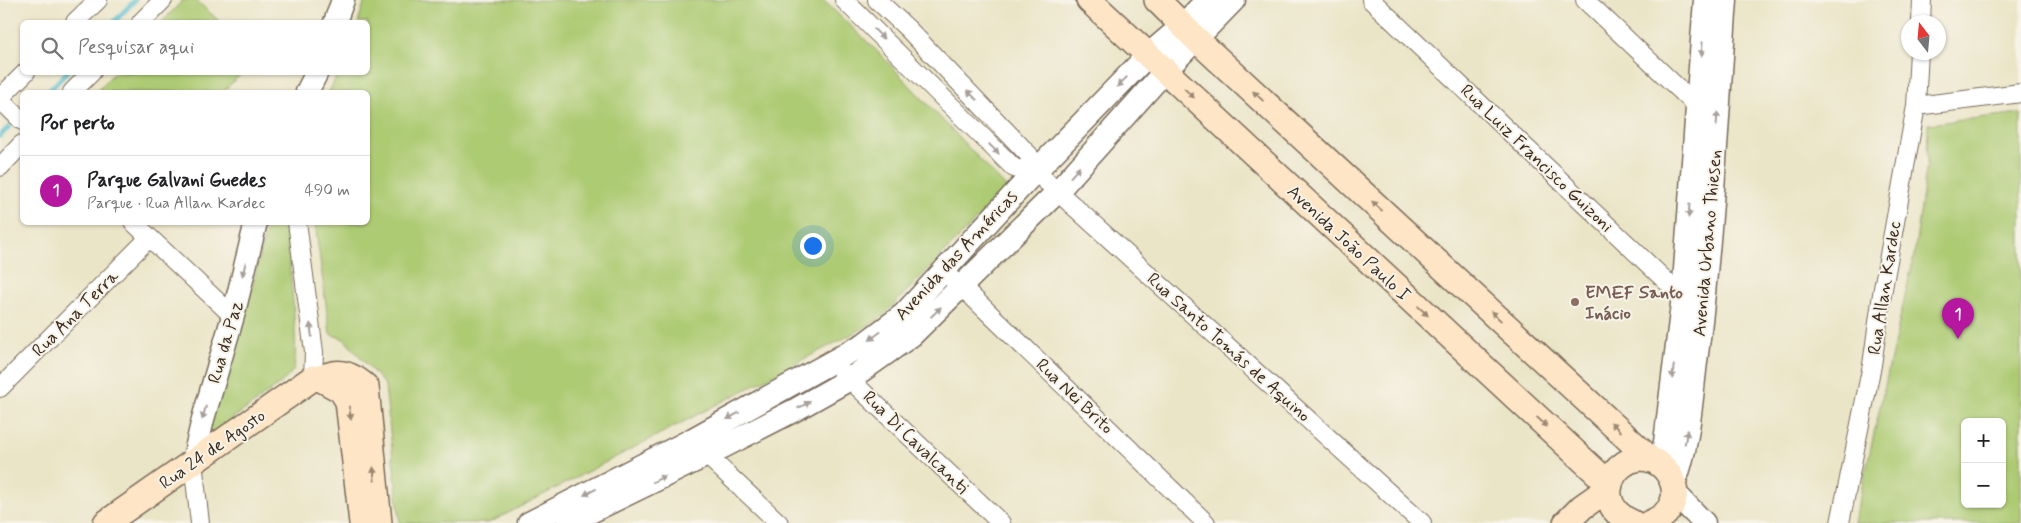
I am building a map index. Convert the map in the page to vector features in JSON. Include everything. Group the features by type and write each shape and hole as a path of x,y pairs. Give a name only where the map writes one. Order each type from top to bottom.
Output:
{"main road":[{"name":"Avenida João Paulo I","path":"1089,0 1609,486"},
{"path":"1157,0 1655,462 1666,469 1674,489 1673,502 1664,515 1650,523"},
{"path":"317,379 330,374 355,377 366,387 379,523"},
{"path":"317,379 340,390 348,401 362,523"},
{"name":"Rua 24 de Agosto","path":"106,523 317,379"},
{"path":"1566,523 1582,507 1609,486 1618,469 1625,463 1642,459 1655,462"},
{"path":"1609,486 1612,506 1618,514 1634,523"}],"street":[{"path":"77,20 98,0"},
{"path":"143,20 163,0"},
{"path":"336,20 343,0"},
{"path":"844,0 1014,168 1036,172"},
{"path":"877,0 908,28 1029,154 1036,172"},
{"name":"Avenida das Américas","path":"1190,32 1207,0"},
{"name":"Avenida das Américas","path":"565,520 690,440 864,344 904,314 1036,172 1190,32 1234,0"},
{"name":"Rua Luiz Francisco Guizoni","path":"1371,0 1702,316"},
{"path":"1585,0 1697,106"},
{"name":"Avenida Urbano Thiesen","path":"1655,462 1665,442 1683,296 1706,0"},
{"name":"Avenida Urbano Thiesen","path":"1674,489 1687,431 1702,316 1726,0"},
{"path":"1921,15 1922,0"},
{"name":"Rua Allan Kardec","path":"1840,523 1872,365 1882,294 1916,106 1919,60"},
{"name":"Avenida das Américas","path":"529,523 565,520 707,455 850,379 912,335 1058,191 1157,63"},
{"path":"20,119 1,100 23,75"},
{"path":"74,90 89,75"},
{"path":"308,90 316,75"},
{"path":"1916,106 2021,93"},
{"path":"0,166 20,146"},
{"name":"Rua Santo Tomás de Aquino","path":"1036,172 1422,523"},
{"path":"135,225 233,316"},
{"name":"Rua da Paz","path":"193,462 202,419 233,316 255,225"},
{"path":"297,225 317,379"},
{"name":"Rua Ana Terra","path":"0,388 149,238"},
{"name":"Rua Nei Brito","path":"942,272 962,287 1206,523"},
{"name":"Rua Di Cavalcanti","path":"830,363 850,379 1001,523"},
{"path":"690,440 780,523"},
{"path":"193,462 200,523"},
{"path":"1674,489 1704,523"}],"green space":[{"path":"183,0 196,0 218,20 164,20"},
{"path":"365,0 823,0 876,50 1007,188 879,320 489,523 400,523 385,385 344,339 330,334 315,225 370,225 370,90 330,90 337,75 370,75 370,20 359,20"},
{"path":"112,75 240,75 225,90 98,90"},
{"path":"2021,113 2021,523 1854,523 1914,256 1927,163 1928,124"},
{"path":"267,225 285,225 295,323 295,360 293,370 266,395 202,439 213,413 247,305"}],"waterway":[{"path":"116,20 135,0"},
{"path":"50,90 64,75"},
{"path":"0,136 9,127"}],"place":[{"name":"EMEF Santo Inácio","path":"1575,302"},
{"name":"Parque Galvani Guedes","path":"1958,339"}]}
